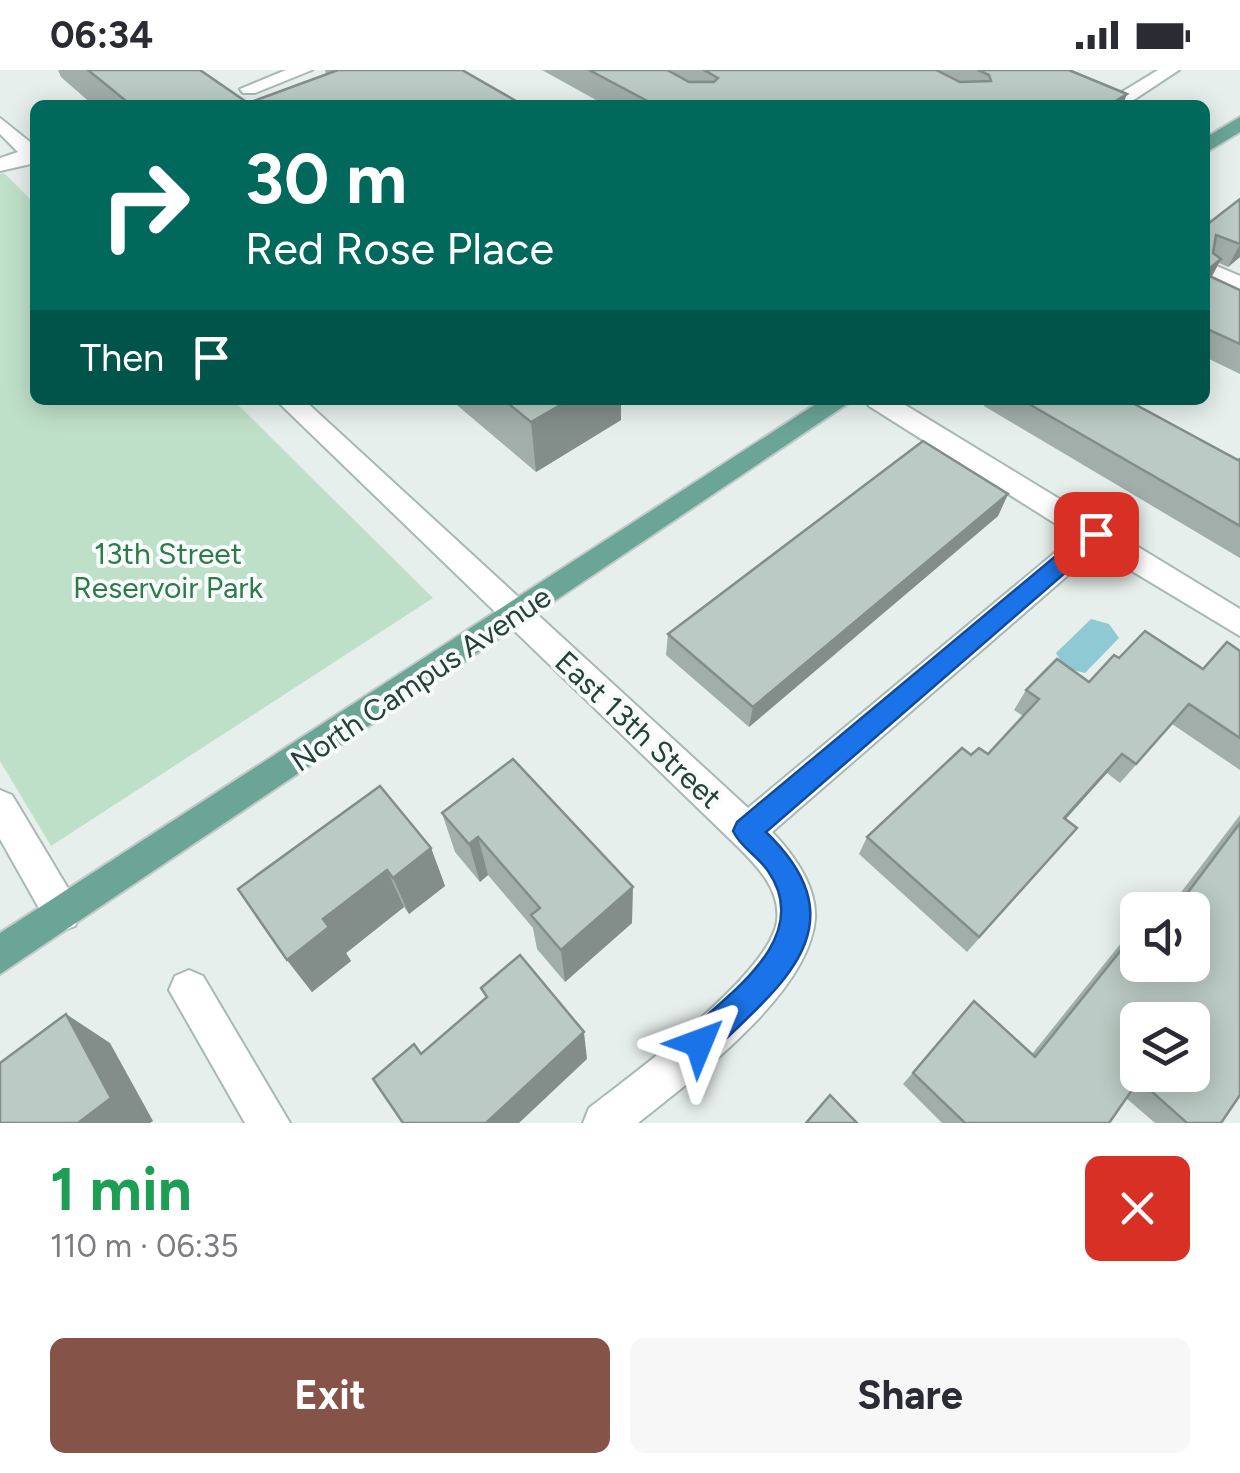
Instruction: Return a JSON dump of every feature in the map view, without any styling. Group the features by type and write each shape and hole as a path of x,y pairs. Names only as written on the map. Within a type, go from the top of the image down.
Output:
{"main road":[{"path":"1210,144 1240,123"},
{"name":"North Campus Avenue","path":"0,954 832,405"}],"street":[{"path":"249,89 303,70"},
{"path":"1038,70 1113,100"},
{"path":"1121,100 1170,70"},
{"path":"0,124 30,151"},
{"path":"0,165 30,156"},
{"path":"1210,270 1240,284"},
{"name":"East 13th Street","path":"294,405 778,862 792,891 796,918 791,948 755,990 671,1070 604,1123"},
{"path":"886,405 1240,624"},
{"path":"746,831 1096,534"},
{"path":"0,806 62,913"},
{"path":"188,990 269,1123"}],"green space":[{"name":"13th Street Reservoir Park","path":"4,173 30,199 30,405 238,405 433,598 51,846 0,761 0,174"}],"water":[{"path":"1091,619 1109,624 1119,638 1085,673 1065,668 1056,653"}],"building":[{"path":"88,70 200,70 244,100 125,100"},
{"path":"338,70 462,70 514,100 256,100"},
{"path":"589,70 667,70 689,82 714,82 718,78 704,70 936,70 960,82 991,81 989,75 978,70 1069,70 1127,94 1117,100 646,100"},
{"path":"1240,199 1240,244 1216,235 1213,253 1221,259 1210,268 1210,222"},
{"path":"1210,276 1240,290 1240,344 1210,330"},
{"path":"510,405 560,405 531,422"},
{"path":"1031,405 1136,405 1240,459 1240,526"},
{"path":"923,441 1008,494 753,707 668,634"},
{"path":"1145,631 1203,669 1227,642 1240,651 1240,738 1189,704 1136,764 1122,754 1064,818 1077,828 979,937 867,837 962,748 971,755 979,748 988,754 1039,699 1026,690 1057,659 1089,682 1114,655 1119,658"},
{"path":"513,759 633,887 561,950 531,915 540,908 478,837 469,844 442,813"},
{"path":"380,786 431,848 393,878 387,870 323,919 329,927 287,960 238,889"},
{"path":"1240,823 1240,1095 1221,1123 1187,1123 1152,1092 1210,1092 1210,1002 1120,1002 1120,1092 1131,1092 1109,1123 965,1123 913,1073 974,1001 1035,1057 1120,951 1120,982 1210,982 1210,892 1188,892"},
{"path":"520,955 584,1032 486,1123 403,1123 373,1079 414,1044 421,1054 487,997 481,988"},
{"path":"66,1014 111,1098 78,1123 0,1123 0,1063"},
{"path":"830,1095 857,1123 806,1123"}],"route":[{"path":"699,1043 755,990 791,948 796,918 792,891 778,862 746,831 1096,534"}]}
